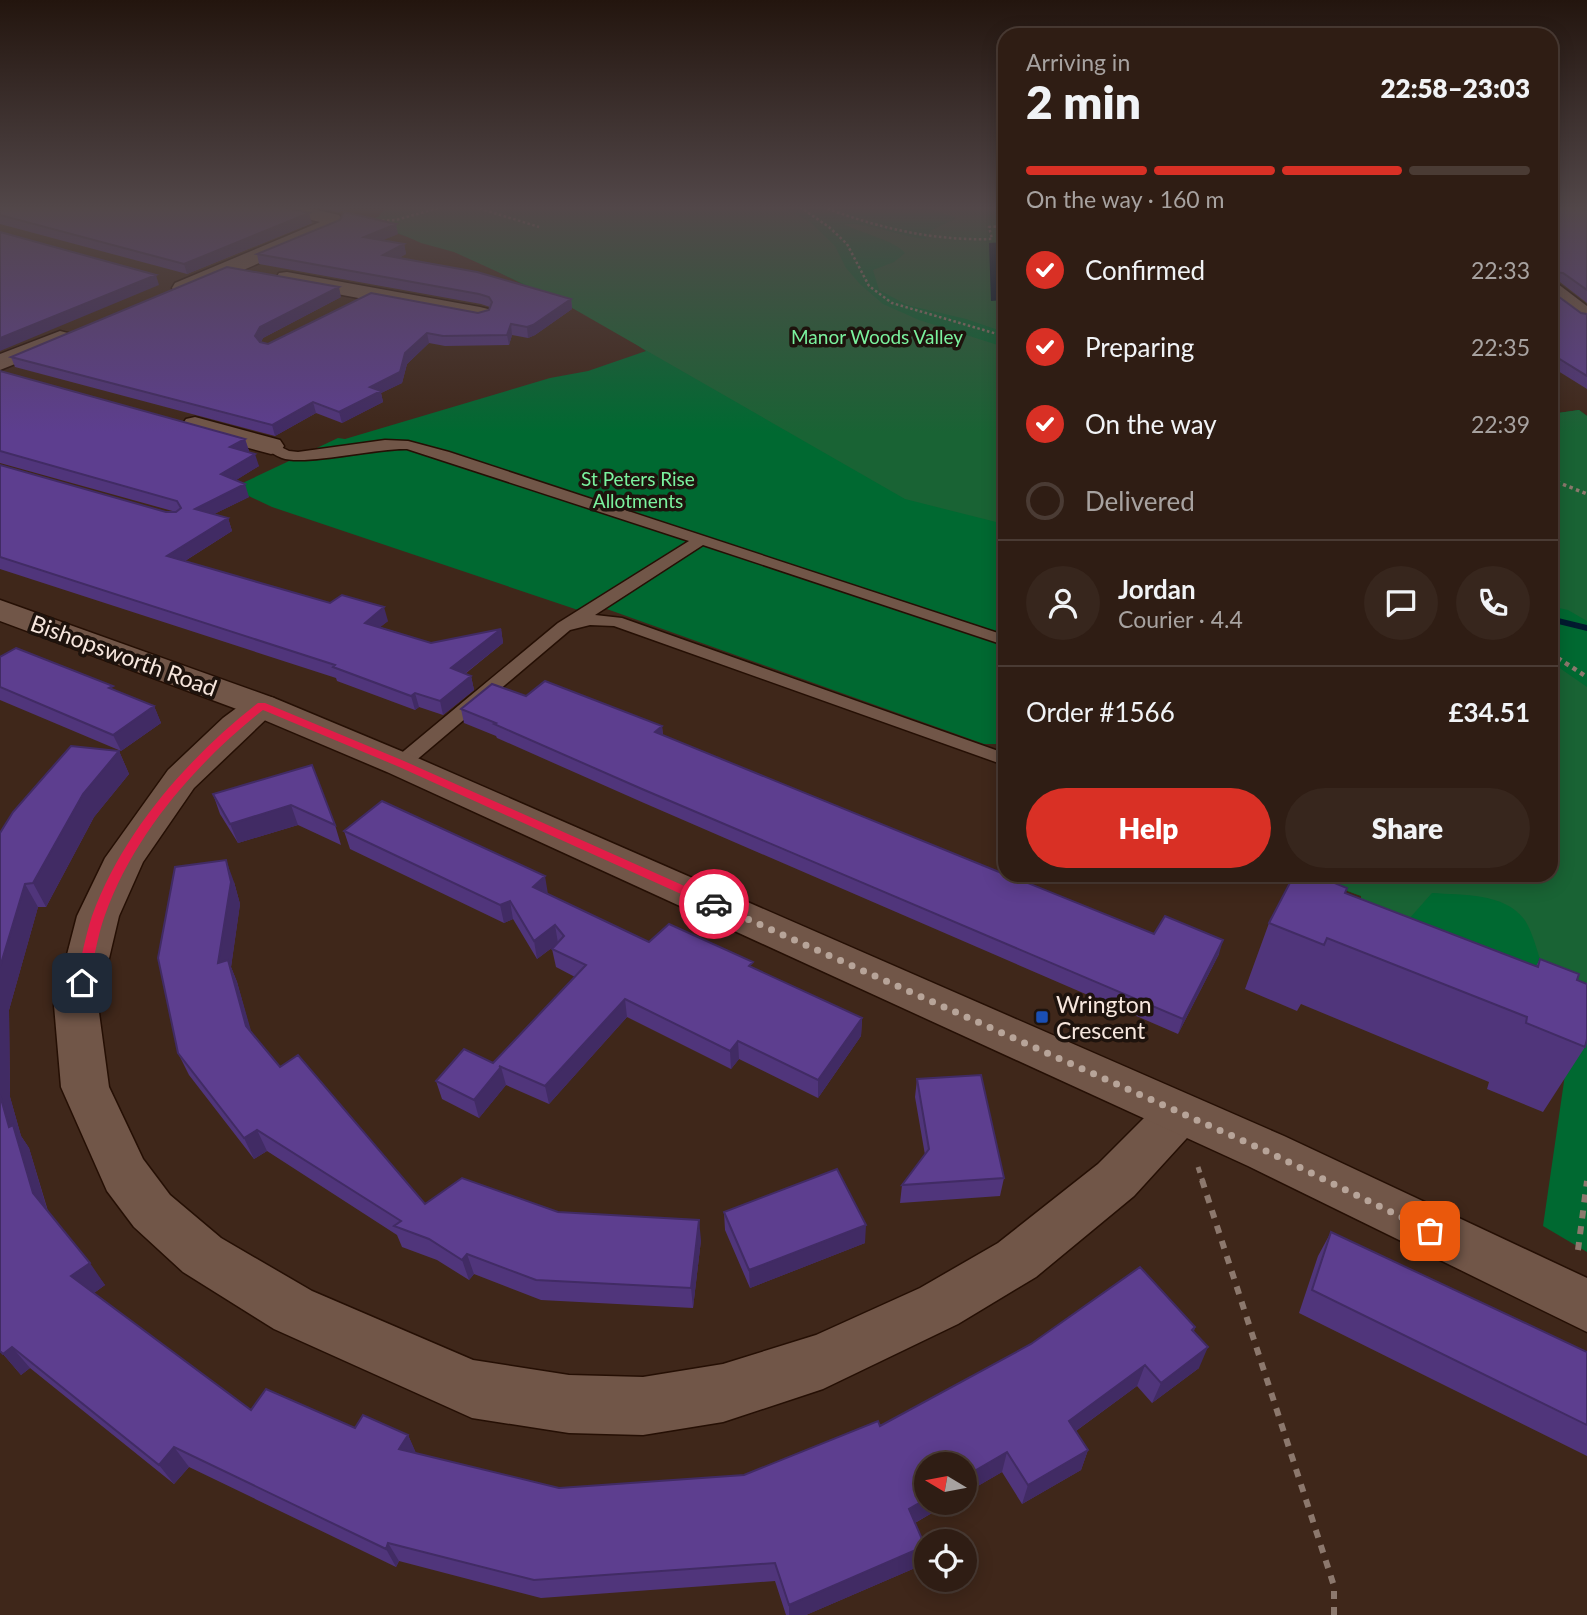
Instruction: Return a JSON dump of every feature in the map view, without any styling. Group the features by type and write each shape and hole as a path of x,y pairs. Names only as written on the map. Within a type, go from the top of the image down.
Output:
{"street":[{"path":"165,286 197,282"},
{"path":"312,282 480,314"},
{"path":"339,310 372,293"},
{"path":"1558,295 1587,316"},
{"path":"0,363 76,331"},
{"path":"0,374 26,381"},
{"path":"169,418 271,446"},
{"name":"Bishopsworth Road","path":"0,610 262,706 400,764 1266,1151 1579,1303"},
{"path":"262,706 236,726 181,779 125,858 98,916 76,1006 85,1087 125,1175 152,1211 202,1255 293,1310 472,1389 569,1404 643,1406 723,1393 823,1360 939,1306 1017,1260 1116,1180 1180,1113"}],"lane":[{"path":"271,446 286,455 309,457 362,447 408,446 444,455 998,638"},
{"path":"400,764 564,626 701,540"},
{"path":"564,626 590,620 616,621 998,757"}],"path":[{"path":"867,282 892,303 998,334"},
{"path":"1558,482 1587,494"},
{"path":"1558,658 1587,677"},
{"path":"1180,1113 1335,1586 1334,1615"},
{"path":"1579,1303 1587,1181"}],"green space":[{"name":"St Peters Rise Allotments","path":"520,282 998,282 998,744 984,744 590,603 578,610 272,507 232,488 338,438 345,439 550,378 588,371 646,351 588,316"},
{"name":"Manor Woods Valley","path":"521,282 859,282 883,304 919,320 998,345 998,522 905,499 553,297"},
{"path":"877,282 998,282 998,330 907,305 879,290"},
{"path":"1579,410 1587,416 1587,997 1361,904 1361,896 1324,882 1558,882 1558,413"},
{"path":"1579,410 1587,416 1587,621 1568,610 1558,608 1558,413"},
{"path":"1558,667 1587,687 1587,997 1547,982 1528,925 1506,904 1469,895 1432,893 1408,920 1361,904 1361,896 1324,882 1558,882"},
{"path":"1587,1007 1587,1252 1543,1226 1569,1047"}],"water":[{"path":"990,282 998,282 998,300 991,301"}],"building":[{"path":"0,282 138,282 0,338"},
{"path":"190,282 313,282 339,287 260,327 255,336 260,342 268,344 371,293 478,313 489,310 492,302 489,297 414,282 513,282 571,299 533,325 527,327 511,324 507,335 443,336 427,333 405,353 400,372 370,387 381,391 339,412 313,402 272,425 11,357"},
{"path":"1576,282 1587,282 1587,290"},
{"path":"1558,296 1581,313 1587,314 1587,376 1558,358"},
{"path":"0,371 245,439 230,447 255,454 221,474 245,484 195,509 228,518 167,556 330,603 342,595 384,607 365,623 431,643 501,629 451,668 471,676 440,701 415,693 411,696 333,667 335,665 0,557 0,465 166,512 176,512 181,508 177,501 0,451"},
{"path":"16,648 113,686 109,688 154,706 113,735 0,687 0,657"},
{"path":"545,681 662,726 655,732 998,872 998,882 1025,882 1154,934 1165,916 1223,940 1183,1019 461,709 492,684 526,696"},
{"path":"71,746 119,751 83,794 33,883 25,884 0,967 0,833 13,812"},
{"path":"312,765 335,825 291,805 230,824 213,794"},
{"path":"382,801 545,876 533,887 649,942 669,924 753,962 749,966 862,1018 818,1080 738,1041 730,1051 625,999 545,1086 499,1066 501,1067 474,1100 436,1081 464,1049 493,1063 586,965 552,949 564,936 555,925 534,941 510,901 500,905 344,831"},
{"path":"226,860 231,882 218,963 228,960 246,1026 280,1067 298,1055 425,1204 462,1178 558,1212 699,1220 691,1288 536,1280 467,1254 462,1260 429,1239 394,1226 401,1221 257,1130 244,1138 178,1053 158,958 175,867"},
{"path":"1290,882 1332,882 1347,888 1345,893 1538,967 1540,959 1579,974 1577,980 1587,984 1585,1047 1526,1023 1527,1017 1327,938 1324,945 1269,923"},
{"path":"981,1075 1004,1178 902,1185 929,1149 917,1079"},
{"path":"0,1095 9,1127 13,1125 33,1193 90,1263 71,1276 251,1410 266,1389 355,1428 363,1415 408,1435 399,1449 559,1488 744,1475 878,1421 880,1426 1031,1344 1140,1267 1195,1327 1192,1330 1208,1347 1161,1383 1145,1365 1069,1421 1088,1450 1028,1485 1007,1452 977,1469 977,1452 914,1452 914,1506 909,1509 918,1529 914,1529 914,1551 789,1605 775,1563 534,1580 388,1543 386,1549 174,1447 159,1465 12,1347 3,1354 0,1351"},
{"path":"837,1169 866,1225 749,1270 724,1212"},
{"path":"1331,1232 1587,1352 1587,1425 1312,1290"}],"waterway":[{"path":"1558,621 1587,628"}],"way so far":[{"path":"714,904 1266,1151 1430,1231"}],"place":[{"name":"Wrington Crescent","path":"1042,1017"}],"route":[{"path":"82,983 98,916 125,858 181,779 236,726 262,706 400,764 714,904"}]}
